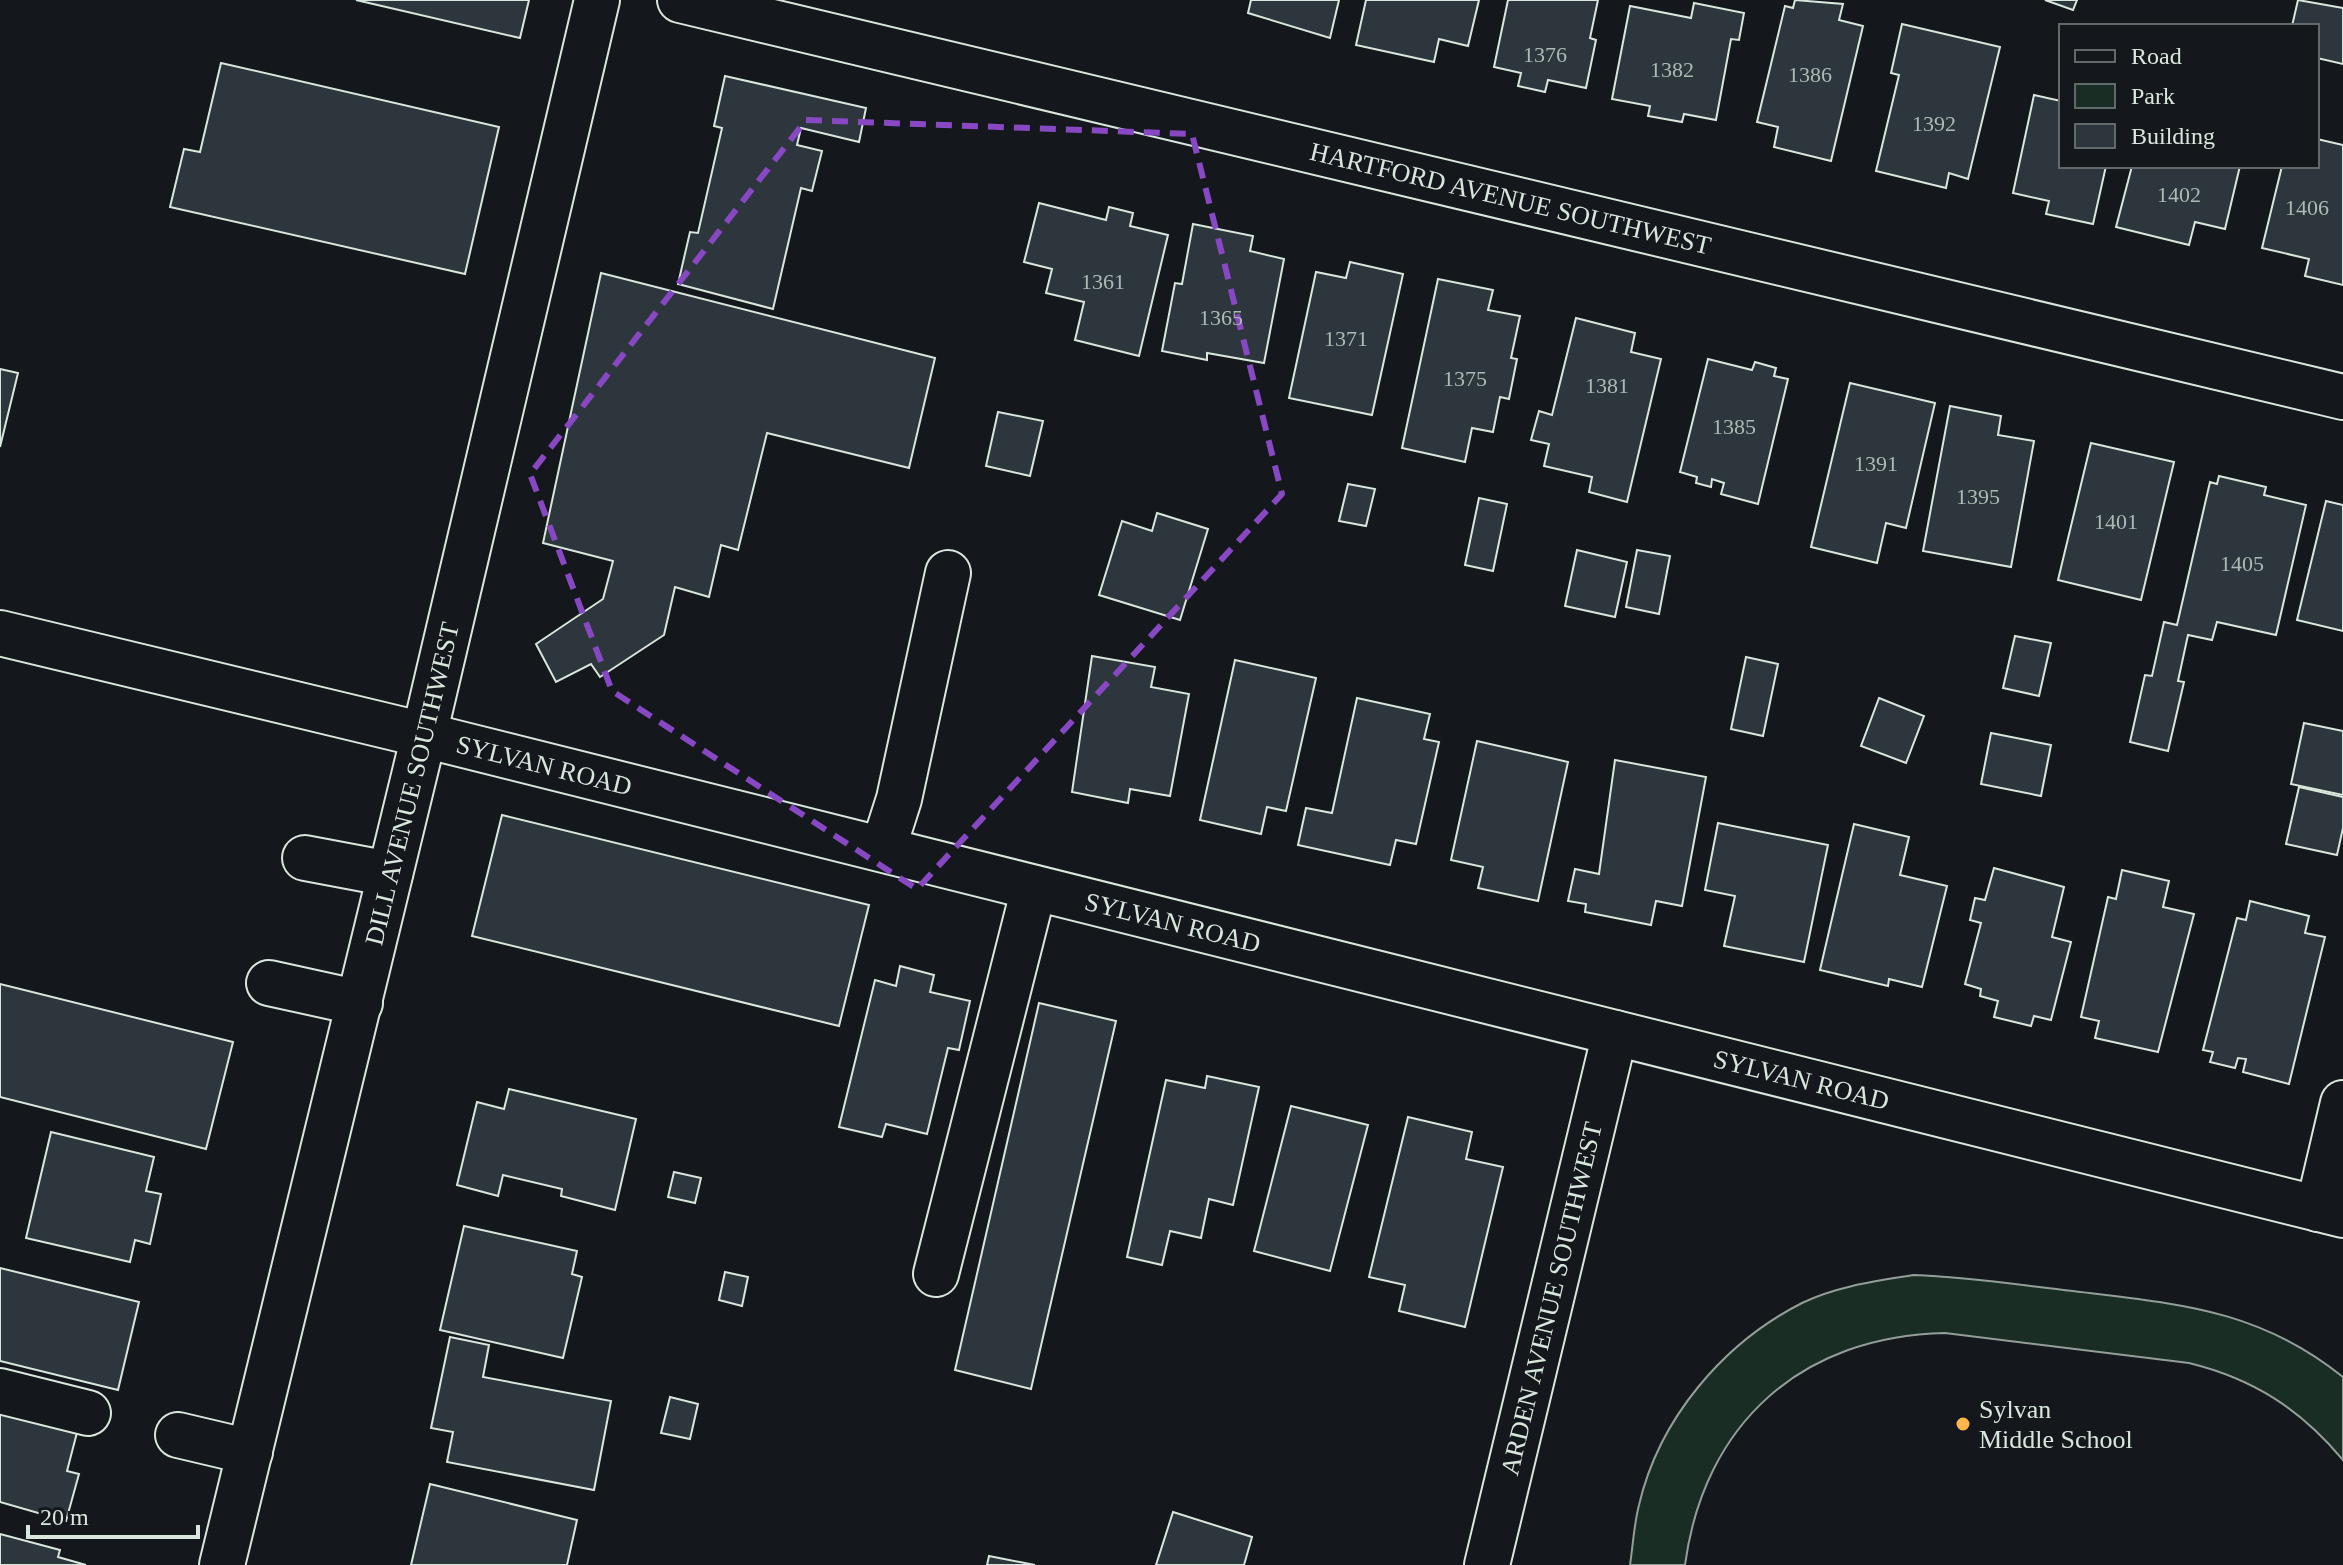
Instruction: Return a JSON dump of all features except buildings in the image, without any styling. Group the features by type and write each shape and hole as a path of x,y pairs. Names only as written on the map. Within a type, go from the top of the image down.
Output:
{"main road":[{"name":"DILL AVENUE SOUTHWEST","path":"222,1565 360,1003 597,0"},
{"name":"HARTFORD AVENUE SOUTHWEST","path":"680,0 2343,397"},
{"path":"883,849 899,799 948,573"},
{"name":"SYLVAN ROAD","path":"0,633 883,849 2330,1212"},
{"path":"305,858 390,874"},
{"path":"936,1274 1034,888"},
{"path":"269,983 360,1003"},
{"name":"ARDEN AVENUE SOUTHWEST","path":"1487,1565 1615,1033"},
{"path":"2330,1212 2343,1103"},
{"path":"0,1391 88,1413"},
{"path":"178,1435 250,1452"}],"highlighted area":[{"path":"806,120 1192,134 1282,494 917,889 612,691 530,474"}],"green space":[{"path":"1914,1275 2147,1300 2215,1313 2279,1336 2343,1377 2343,1460 2310,1426 2274,1398 2234,1378 2189,1363 1945,1333 1894,1338 1847,1351 1805,1370 1768,1397 1738,1430 1714,1469 1696,1514 1685,1565 1630,1565 1639,1505 1662,1443 1698,1387 1721,1362 1773,1320 1815,1297 1843,1288"}],"place":[{"name":"Sylvan Middle School","path":"1963,1424"}]}
